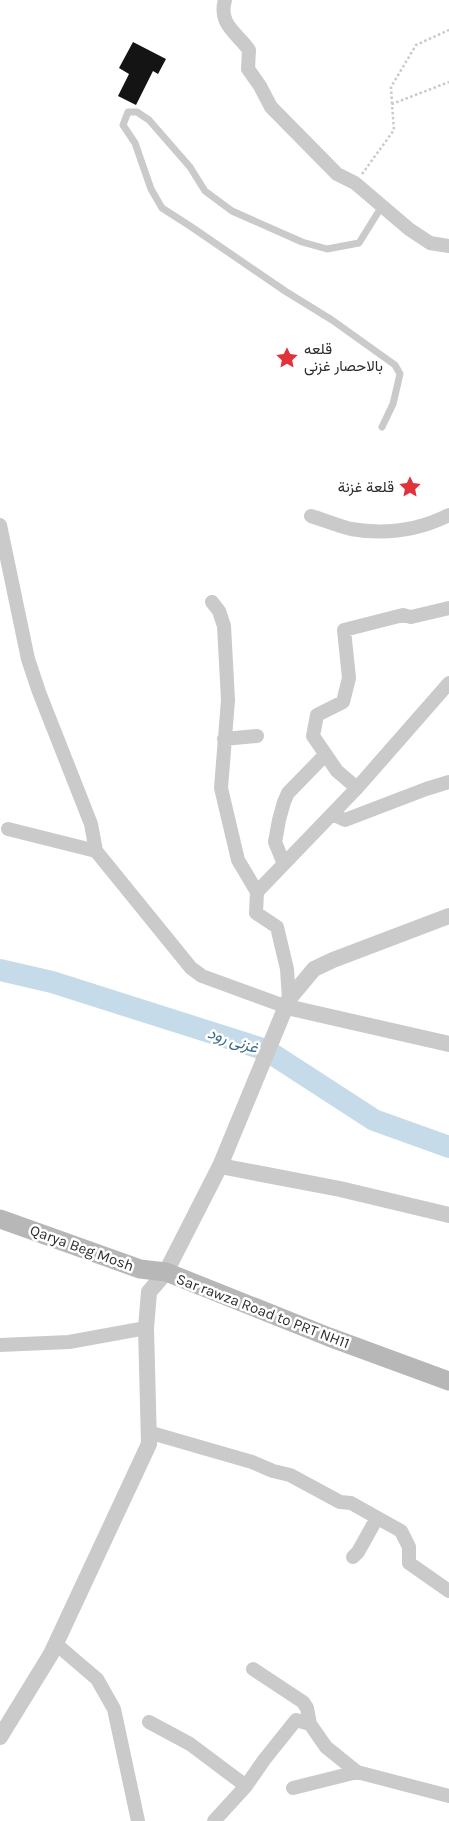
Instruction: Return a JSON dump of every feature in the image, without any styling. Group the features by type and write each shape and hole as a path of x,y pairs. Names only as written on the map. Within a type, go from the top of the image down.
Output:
{"main road":[{"name":"Qarya Beg Mosh","path":"0,1219 140,1270 166,1272"},
{"name":"Sar rawza Road to PRT NH11","path":"166,1272 329,1337 449,1381"}],"street":[{"path":"225,0 222,10 226,24 250,50 248,69 271,107 337,174 355,183 409,229 430,243 449,246"},
{"path":"310,516 351,529 388,532 431,524 449,515"},
{"path":"0,525 28,658 39,692 91,824 96,851 191,968 202,976 286,1008 449,1044"},
{"path":"212,602 219,610 224,626 228,700 220,788 238,860 257,892 256,913 277,927 286,969 286,1008"},
{"path":"357,788 337,771 313,736 317,715 343,702 349,678 344,630 403,615 411,617 449,608"},
{"path":"257,892 357,788 449,683"},
{"path":"224,739 257,736"},
{"path":"284,864 275,842 284,802 288,793 325,755"},
{"path":"332,814 345,820 449,782"},
{"path":"8,829 96,851"},
{"name":"Sar rawza Road to PRT NH11","path":"166,1272 220,1166 286,1008 314,969 449,916"},
{"path":"220,1166 340,1189 449,1215"},
{"path":"0,1737 56,1644 149,1444 146,1328 149,1292 166,1272"},
{"path":"0,1345 69,1342 146,1328"},
{"path":"148,1432 290,1475 340,1502 351,1503 401,1531 409,1547 409,1563 449,1591"},
{"path":"353,1558 377,1518"},
{"path":"56,1644 97,1679 114,1709 138,1821"},
{"path":"253,1669 303,1702 308,1708 310,1724 326,1747 357,1772 449,1796"},
{"path":"214,1821 246,1786 296,1720 310,1724"},
{"path":"149,1722 190,1744 246,1786"},
{"path":"293,1788 357,1772"}],"lane":[{"path":"382,206 359,242 327,250 302,242 232,211 204,191 190,167 149,120 137,112 128,112 123,125 135,142 151,189 162,208 285,291 332,320 395,365 400,374 393,404 382,427"}],"path":[{"path":"355,183 394,130 391,87 416,45 449,30"},
{"path":"392,104 449,82"}],"building":[{"path":"133,42 166,59 158,74 153,71 136,105 118,96 129,74 119,68"}],"waterway":[{"name":"غزنی رود","path":"0,970 52,982 266,1050 374,1120 449,1147"}],"place":[{"name":"قلعه بالاحصار غزنی","path":"287,358"},
{"name":"قلعة غزنة","path":"410,487"}]}
